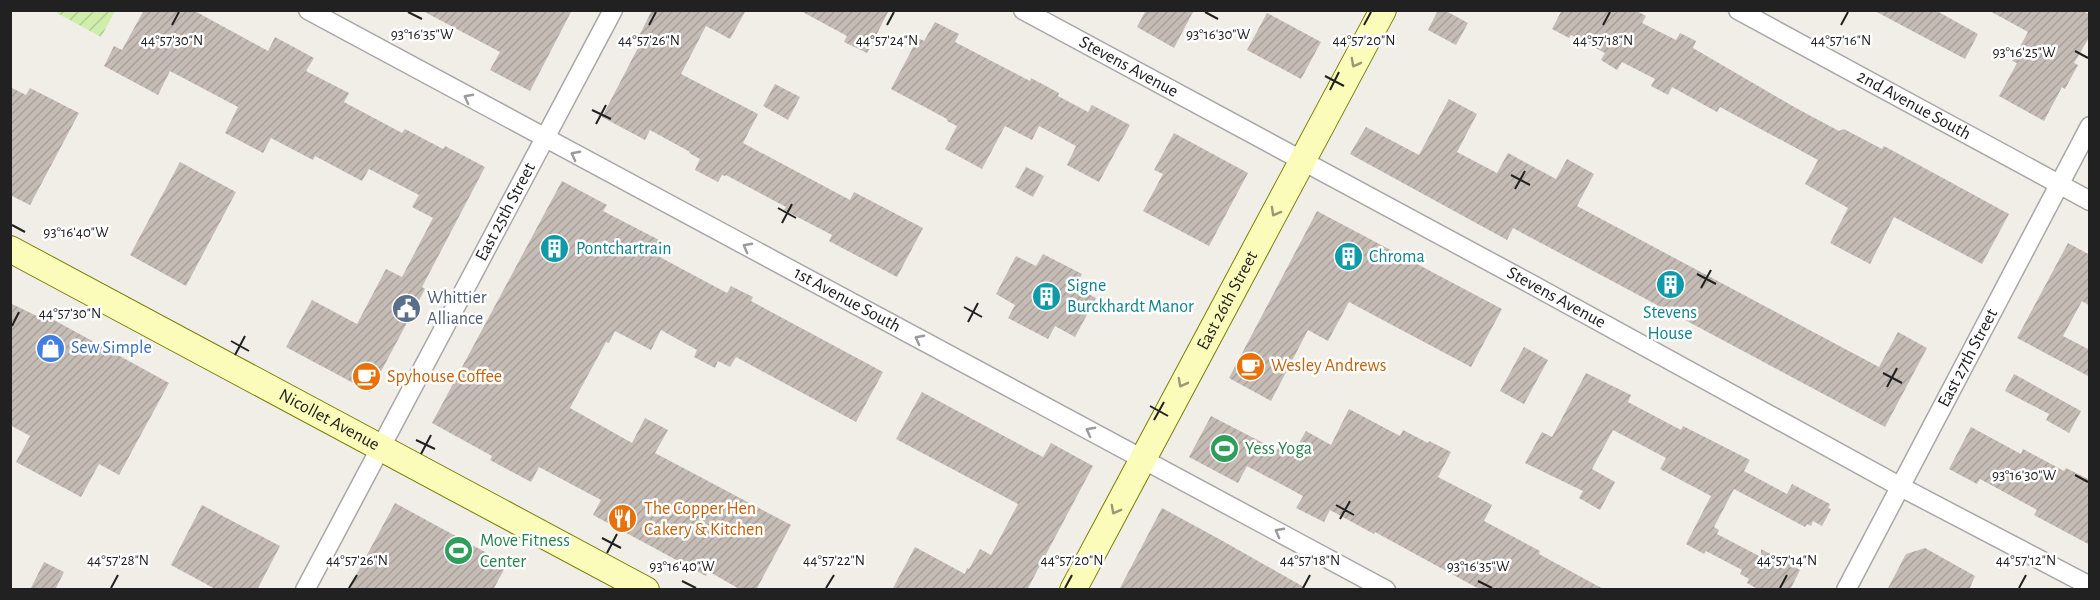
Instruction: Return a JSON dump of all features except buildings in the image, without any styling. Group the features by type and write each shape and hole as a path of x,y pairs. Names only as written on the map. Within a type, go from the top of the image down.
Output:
{"street":[{"name":"1st Avenue South","path":"308,10 1386,590"},
{"name":"East 25th Street","path":"305,590 613,10"},
{"name":"Stevens Avenue","path":"1023,10 1303,160 1899,486 2090,586"},
{"name":"East 26th Street","path":"1072,590 1383,10"},
{"name":"2nd Avenue South","path":"1738,10 2090,201"},
{"name":"East 27th Street","path":"1846,590 2090,126"},
{"name":"Nicollet Avenue","path":"10,249 646,590"}],"green space":[{"path":"58,10 115,11 101,37 57,13"}],"place":[{"name":"Pontchartrain","path":"555,249"},
{"name":"Chroma","path":"1348,257"},
{"name":"Stevens House","path":"1670,284"},
{"name":"Signe Burckhardt Manor","path":"1046,296"},
{"name":"Whittier Alliance","path":"406,308"},
{"name":"Sew Simple","path":"50,348"},
{"name":"Wesley Andrews","path":"1250,366"},
{"name":"Spyhouse Coffee","path":"366,377"},
{"name":"Yess Yoga","path":"1224,449"},
{"name":"The Copper Hen Cakery & Kitchen","path":"623,519"},
{"name":"Move Fitness Center","path":"459,551"}]}
